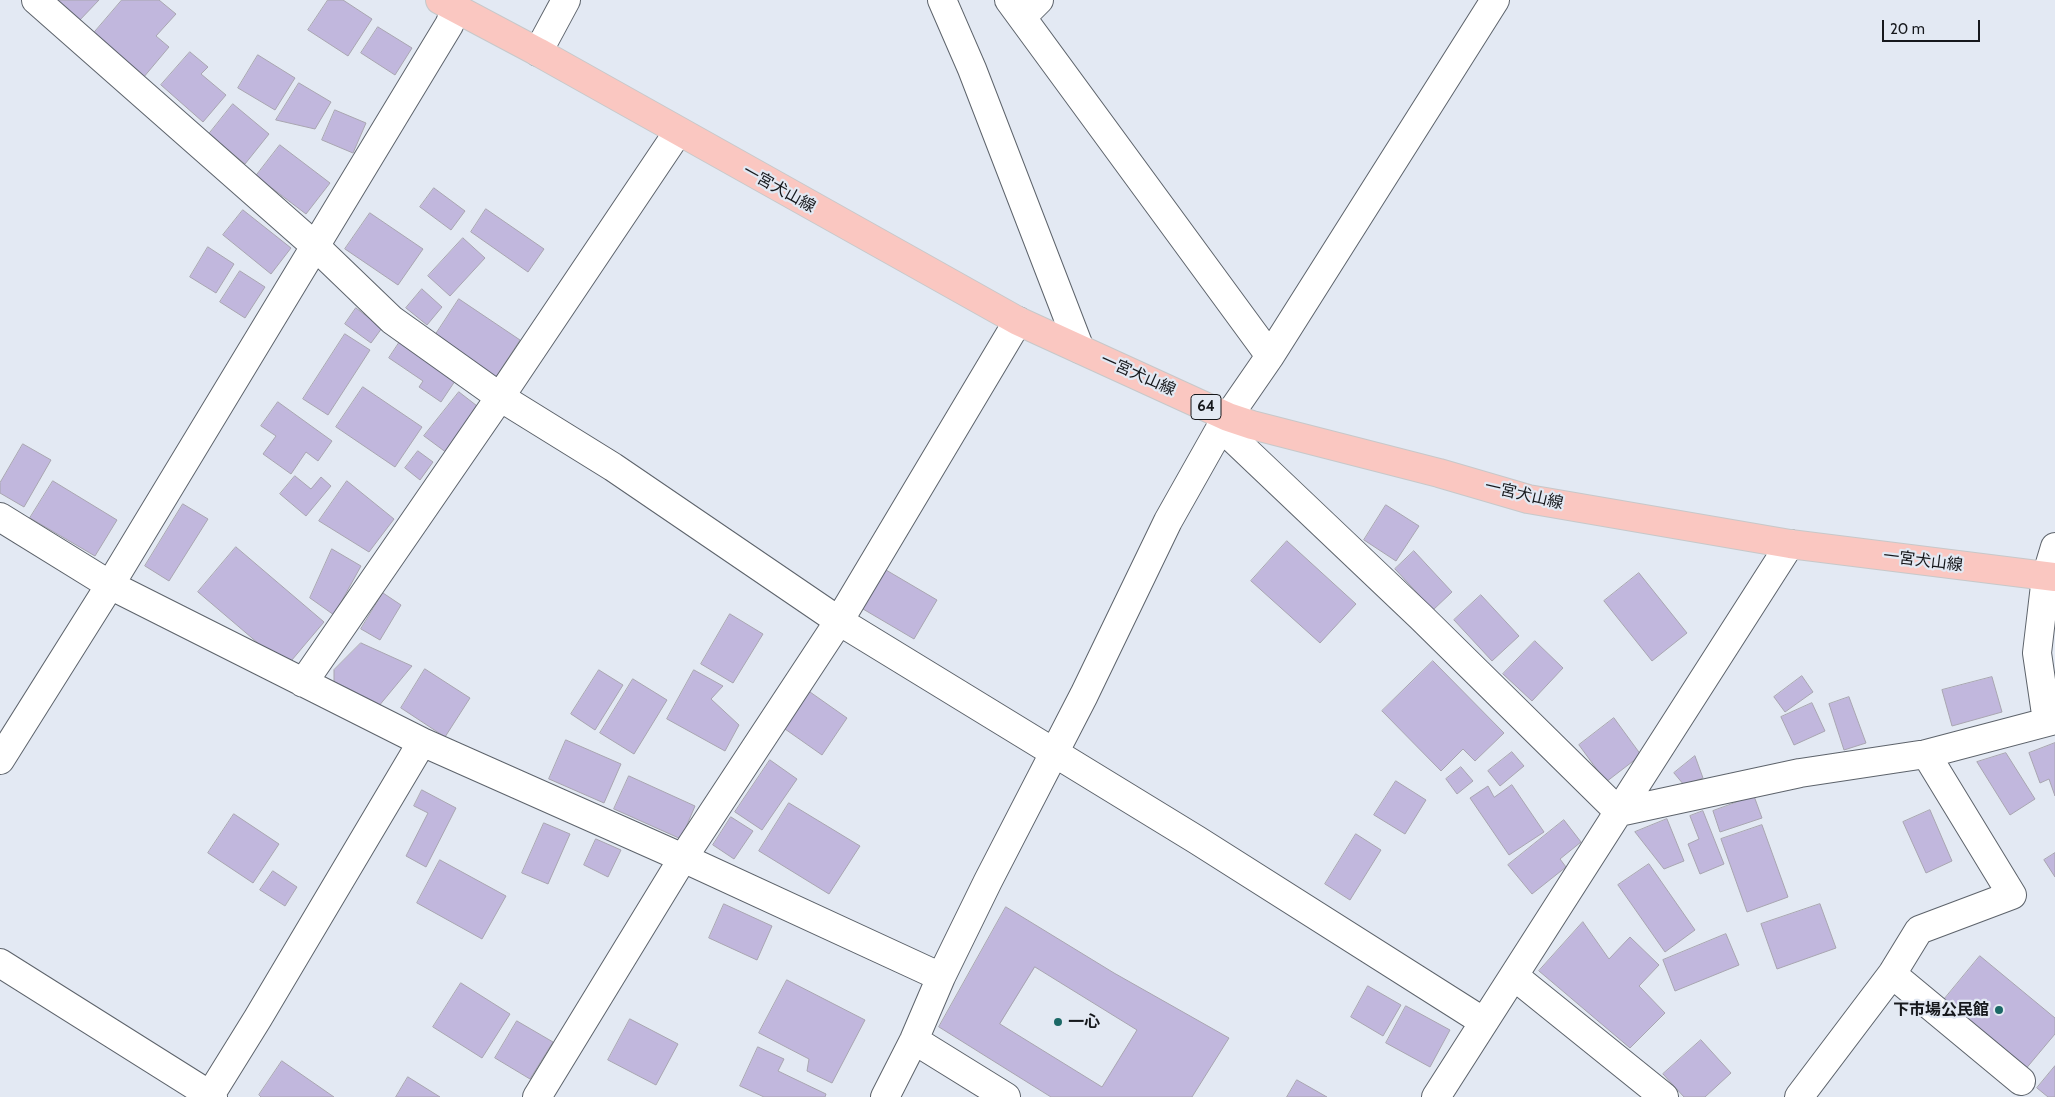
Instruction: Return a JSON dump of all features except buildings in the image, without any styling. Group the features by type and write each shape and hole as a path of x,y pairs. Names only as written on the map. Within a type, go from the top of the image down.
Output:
{"main road":[{"name":"一宮犬山線","path":"448,5 538,52 1018,322 1080,349 1225,422 1252,425 1528,499 1790,544 2050,577"}],"street":[{"path":"36,0 314,245 392,320 500,397 613,467 839,621 1054,751 1484,1022"},
{"path":"538,52 566,0"},
{"path":"942,0 972,69 1080,349"},
{"path":"885,1097 914,1040 941,977 999,858 1084,695 1168,521 1225,422 1270,356 1496,0"},
{"path":"0,760 110,586 448,24 448,5"},
{"path":"1023,6 1270,356"},
{"path":"303,683 500,397 678,132"},
{"path":"537,1097 683,858 839,621 1018,322"},
{"path":"1225,422 1414,611 1620,812"},
{"path":"0,517 110,586 422,742 683,858 941,977"},
{"path":"1436,1097 1790,544"},
{"path":"1620,812 1800,773 1926,754 2051,720 2037,653 2055,547"},
{"path":"0,963 211,1096 422,742"},
{"path":"1799,1097 1892,974 1919,930 2012,895 1926,754"},
{"path":"1892,974 2021,1081"},
{"path":"1514,976 1664,1097"},
{"path":"914,1040 1006,1097"}],"place":[{"name":"下市場公民館","path":"1999,1010"},
{"name":"一心","path":"1058,1022"}]}
